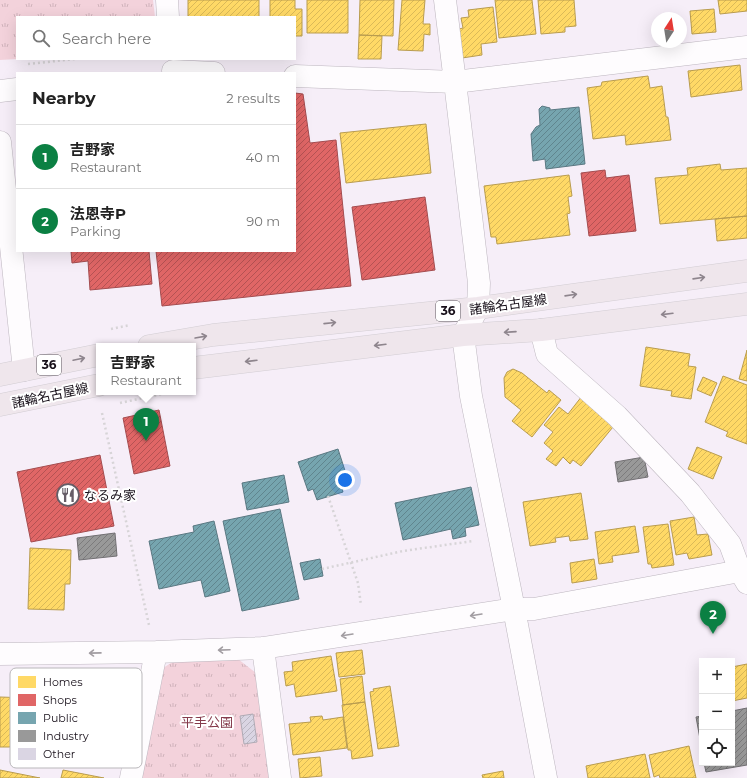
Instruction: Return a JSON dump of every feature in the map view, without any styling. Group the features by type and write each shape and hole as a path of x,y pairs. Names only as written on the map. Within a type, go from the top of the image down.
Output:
{"main road":[{"name":"諸輪名古屋線","path":"166,343 213,335 478,308 747,271"},
{"name":"諸輪名古屋線","path":"196,368 463,335 541,330 747,304"},
{"name":"36","path":"0,375 96,356"},
{"name":"諸輪名古屋線","path":"0,405 96,386"}],"street":[{"path":"167,0 168,16"},
{"path":"445,0 479,283 478,308 463,335 471,396 546,778"},
{"path":"296,76 455,82 747,48"},
{"path":"168,68 205,72"},
{"path":"0,91 16,89"},
{"path":"0,142 24,370"},
{"path":"0,654 156,652 264,648 514,609 534,609 744,577 730,544 690,493 617,416 546,354 541,330"},
{"path":"264,648 280,778"},
{"path":"142,723 156,652"},
{"path":"131,778 133,768"}],"path":[{"path":"23,64 65,60"},
{"path":"101,407 152,641 156,652"},
{"path":"328,496 358,583 362,609"},
{"path":"322,569 403,551 500,538"}],"green space":[{"path":"0,0 153,0 155,16 16,16 16,59 0,60"},
{"name":"平手公園","path":"238,659 256,673 270,778 138,778 140,768 142,768 142,758 160,670 174,661"}],"building: Homes":[{"path":"188,0 259,0 259,16 188,16"},
{"path":"270,0 295,0 295,9 302,9 302,36 296,36 296,16 270,16"},
{"path":"307,0 348,0 348,33 307,33"},
{"path":"360,0 394,0 393,36 359,35"},
{"path":"402,0 425,0 423,24 430,24 430,35 424,34 423,51 398,50"},
{"path":"495,0 532,0 536,34 499,38"},
{"path":"538,0 574,0 576,26 565,27 565,32 541,34"},
{"path":"718,0 747,0 747,11 720,14"},
{"path":"493,7 497,42 481,44 482,55 462,58 459,29 463,28 461,18 469,17 468,10"},
{"path":"714,9 716,32 692,34 690,11"},
{"path":"359,35 382,36 381,59 358,59"},
{"path":"740,65 742,90 691,97 688,71"},
{"path":"648,76 650,88 662,86 671,140 626,145 625,135 593,139 587,88 601,86 602,82"},
{"path":"426,124 431,173 346,183 340,133"},
{"path":"720,164 721,170 747,168 747,216 660,224 655,178 688,175 687,168"},
{"path":"569,175 572,196 568,197 570,213 567,214 570,235 497,244 496,237 491,237 484,186"},
{"path":"747,216 747,238 717,241 715,219"},
{"path":"646,347 690,354 688,366 696,367 691,399 671,396 672,391 640,386"},
{"path":"747,350 747,381 739,379"},
{"path":"513,369 522,373 547,393 549,390 561,400 532,437 512,421 521,410 505,397 504,378 507,372"},
{"path":"723,376 747,385 747,444 726,436 728,432 705,422"},
{"path":"703,377 717,383 711,396 697,390"},
{"path":"582,396 607,416 604,419 613,427 581,466 573,460 570,464 563,457 556,466 546,459 553,451 544,443 553,432 544,425 559,407 568,414"},
{"path":"697,447 722,457 713,479 688,469"},
{"path":"581,493 588,539 570,541 569,536 555,538 556,542 530,546 523,502"},
{"path":"694,517 697,535 708,534 712,555 689,559 687,553 676,555 670,521"},
{"path":"668,524 674,565 652,568 651,564 648,564 643,527"},
{"path":"635,526 639,552 612,556 613,562 599,564 595,532"},
{"path":"30,548 71,550 70,584 65,584 64,610 28,609"},
{"path":"594,559 597,579 572,583 570,563"},
{"path":"362,650 365,674 339,677 336,653"},
{"path":"331,656 337,691 296,697 294,684 286,686 284,672 293,671 292,662"},
{"path":"747,664 747,698 735,700 735,694 735,666"},
{"path":"362,676 365,702 343,705 340,679"},
{"path":"390,686 399,746 378,749 370,692 374,691 373,689"},
{"path":"0,697 10,697 10,747 0,747"},
{"path":"365,702 373,756 352,759 351,750 348,750 342,705"},
{"path":"322,716 323,720 343,717 347,748 293,755 289,724 311,722 310,717"},
{"path":"689,746 696,778 660,778 659,775 654,777 649,755"},
{"path":"645,754 650,778 588,778 586,766"},
{"path":"320,757 322,776 300,778 298,759"},
{"path":"0,770 40,778 0,778"},
{"path":"63,770 104,778 61,778"},
{"path":"503,771 504,778 483,778 482,775"}],"building: Shops":[{"path":"296,93 303,94 310,143 336,140 351,286 162,306 156,252 296,252"},
{"path":"605,170 606,178 629,175 636,231 589,236 581,173"},
{"path":"425,197 435,270 362,280 352,207"},
{"path":"71,252 149,252 152,284 90,290 88,261 72,263"},
{"path":"159,410 170,466 134,474 123,418"},
{"path":"100,455 114,526 31,542 17,472"}],"building: Public":[{"path":"542,106 550,108 550,110 579,107 585,164 546,169 545,159 533,161 531,134 536,127 540,125 539,109"},
{"path":"338,449 349,483 341,485 343,492 317,500 313,489 308,491 298,462"},
{"path":"284,475 289,502 247,510 242,483"},
{"path":"471,487 479,525 465,528 466,536 453,539 451,529 403,540 395,503"},
{"path":"280,509 299,599 242,611 223,521"},
{"path":"214,521 230,591 205,597 201,580 159,589 149,541 194,532 193,526"},
{"path":"320,559 323,576 304,580 300,563"}],"building: Industry":[{"path":"644,457 648,477 618,482 615,462"},
{"path":"115,533 117,556 79,560 77,538"},
{"path":"747,708 747,765 706,772 705,766 735,766 735,710"},
{"path":"699,716 699,734 696,717"}],"building: Other":[{"path":"253,714 257,742 244,744 240,716"}],"place":[{"name":"吉野家","path":"146,441"},
{"name":"なるみ家","path":"68,495"},
{"name":"法恩寺P","path":"713,634"}]}
